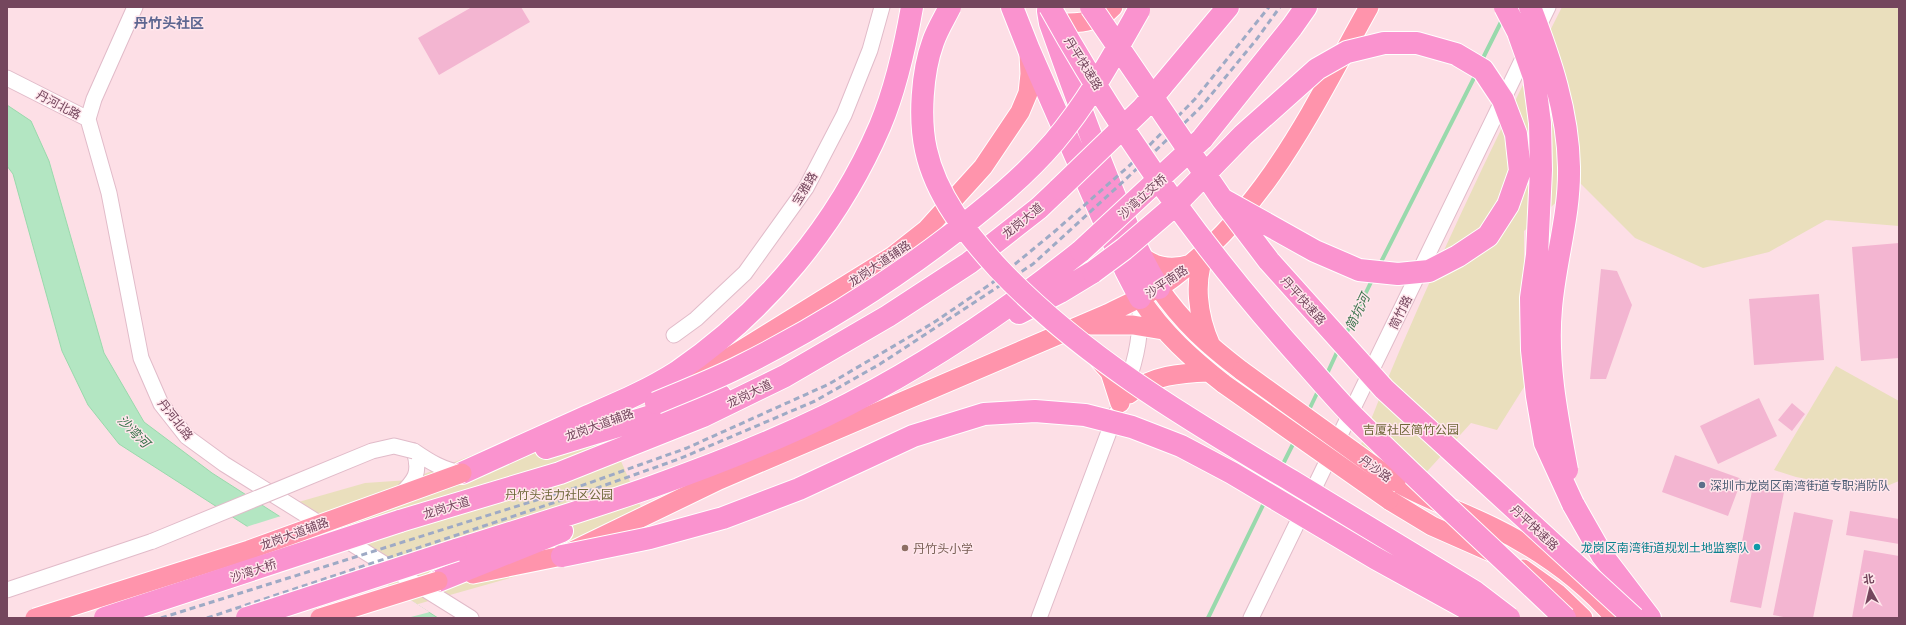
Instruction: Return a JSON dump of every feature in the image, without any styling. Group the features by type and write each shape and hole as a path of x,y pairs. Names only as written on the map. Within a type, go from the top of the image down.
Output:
{"highway":[{"path":"462,473 643,392 676,372 712,346 746,316 781,281 821,232 864,160 880,125 893,88 905,44 912,7"},
{"path":"950,7 933,43 925,81 922,109 926,150 936,182 956,216 976,244 1019,290 1074,338 1115,370 1195,423 1475,592 1509,618"},
{"path":"1012,7 1029,50 1126,271 1147,277"},
{"name":"丹平快速路","path":"1091,7 1222,199 1269,262 1384,388 1634,618"},
{"path":"656,403 740,367 791,340 877,287 933,248 1002,196 1038,161 1077,112 1107,68 1141,7"},
{"name":"龙岗大道","path":"400,521 560,473 703,416 785,376 888,316 969,263 1038,208 1059,189 1142,109 1228,7"},
{"name":"沙湾立交桥","path":"970,334 1008,308 1081,251 1175,166 1202,139 1292,27 1306,7"},
{"path":"1505,7 1518,32 1534,77 1540,123 1541,170 1537,248 1531,298 1532,350 1537,396 1545,443 1573,504 1602,555 1650,618"},
{"path":"1530,7 1548,54 1566,123 1569,168 1565,227 1555,268 1551,303 1551,355 1556,411 1573,504"},
{"path":"1049,12 1089,131 1147,277"},
{"name":"丹平快速路","path":"1049,12 1134,142 1204,242 1270,325 1354,417 1566,618"},
{"path":"247,618 648,489 716,464 825,416 925,362 970,334 1019,313 1093,272 1124,249 1173,207 1243,135 1317,69 1347,52 1384,43 1417,43 1456,54 1483,70 1503,100 1516,134 1520,170 1508,205 1488,236 1458,256 1429,271 1398,274 1359,270 1314,251 1222,199"},
{"path":"462,473 785,376"},
{"path":"562,556 650,538 723,518 799,489 913,436 984,414 1035,411 1085,415 1132,427 1181,446 1232,473 1375,558 1484,618"},
{"path":"438,581 603,513 648,489"},
{"name":"沙湾大桥","path":"105,618 400,521"},
{"path":"141,607 249,550"}],"main road":[{"path":"1049,12 1091,21 1109,12 1113,7"},
{"name":"沙平南路","path":"1147,277 1191,264 1243,214 1279,166 1369,7"},
{"path":"1358,26 1383,7"},
{"name":"龙岗大道辅路","path":"35,618 249,550 656,403 893,256 926,230 983,167 1020,112 1029,87 1029,50"},
{"path":"1208,248 1200,268 1199,293 1202,317 1211,348"},
{"path":"320,618 438,581 562,556 719,480 1076,327 1147,277 1146,261 1160,266 1176,267 1191,264"},
{"name":"丹沙路","path":"1147,277 1164,330 1173,341 1224,384 1389,500 1432,526 1481,547 1521,568 1558,594 1582,618"},
{"name":"丹沙路","path":"1147,277 1180,318 1211,348 1242,371 1396,482 1438,504 1493,527 1542,555 1575,580 1615,618"},
{"path":"1076,327 1113,324 1141,326 1164,330"},
{"path":"1018,352 1040,346 1060,345 1089,352 1104,364 1110,372 1120,403 1131,392 1148,382 1168,376 1209,372"}],"street":[{"path":"88,119 94,99 135,7"},
{"name":"宝雅路","path":"674,334 696,319 745,273 806,188 844,116 870,50 882,7"},
{"name":"简竹路","path":"1251,618 1548,7"},
{"name":"丹河北路","path":"7,78 88,119 109,193 141,358 161,404 187,436 224,464 471,618"},
{"name":"沙平南路","path":"1039,618 1135,361 1147,277"},
{"path":"7,590 153,541 372,451 394,446 414,451 430,462 447,470 462,473"},
{"path":"400,496 414,481 418,464 414,451"}],"green space":[{"name":"吉厦社区简竹公园","path":"1562,7 1899,7 1899,226 1826,220 1769,252 1703,268 1635,238 1579,182 1524,231 1524,387 1497,430 1471,423 1412,488 1360,447 1406,335 1456,225 1508,115"},
{"path":"1836,366 1899,401 1899,481 1872,492 1796,477 1774,470"},
{"name":"丹竹头活力社区公园","path":"597,406 654,537 404,608 365,556 288,505 365,483 409,480"}],"water":[{"name":"沙湾河","path":"7,105 31,121 49,161 104,353 144,422 212,473 438,618 390,618 119,444 88,405 62,351 13,174 7,166"}],"pier":[{"path":"281,516 430,612 407,618 387,618 246,527"}],"building":[{"path":"472,7 521,7 530,22 439,75 418,38"},
{"path":"1899,243 1899,358 1861,361 1852,247"},
{"path":"1601,269 1617,271 1632,305 1606,379 1590,379"},
{"path":"1819,294 1824,360 1754,365 1749,299"},
{"path":"1759,398 1777,436 1718,464 1700,426"},
{"path":"1792,403 1805,414 1792,431 1778,420"},
{"name":"深圳市龙岗区南湾街道专职消防队","path":"1675,455 1742,479 1728,516 1662,492"},
{"name":"龙岗区南湾街道规划土地监察队","path":"1753,486 1784,492 1761,608 1730,602"},
{"path":"1850,511 1899,519 1899,544 1846,535"},
{"path":"1794,512 1833,520 1813,618 1789,618 1773,615"},
{"path":"1864,550 1899,556 1899,618 1852,618"}],"waterway":[{"name":"简坑河","path":"1481,62 1503,18"},
{"name":"简坑河","path":"1379,266 1476,74"},
{"name":"简坑河","path":"1345,336 1373,278"},
{"name":"简坑河","path":"1326,376 1338,350"},
{"name":"简坑河","path":"1308,412 1319,389"},
{"name":"简坑河","path":"1281,468 1295,440"},
{"name":"简坑河","path":"1208,618 1265,501"}],"railway":[{"path":"161,618 575,488 687,448 829,384 933,323 992,283 1054,232 1130,165 1195,99 1269,7"},
{"path":"207,618 577,495 679,459 815,401 880,364 1033,264 1126,179 1201,107 1256,40 1280,7"}],"place":[{"name":"深圳市龙岗区南湾街道专职消防队","path":"1702,485"},
{"name":"龙岗区南湾街道规划土地监察队","path":"1757,547"},
{"name":"丹竹头小学","path":"905,548"}],"district":[{"name":"丹竹头社区","path":"169,22"}]}
